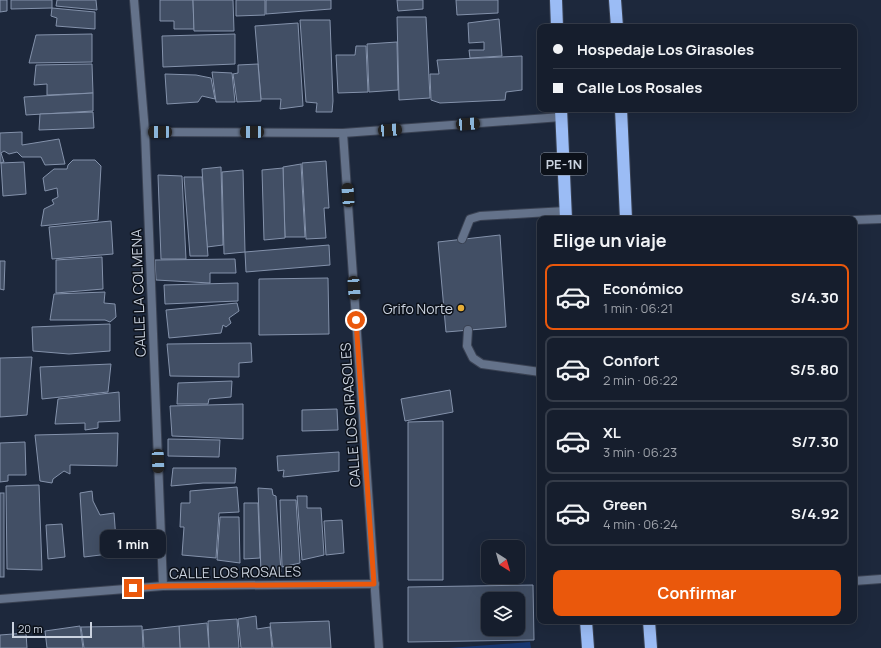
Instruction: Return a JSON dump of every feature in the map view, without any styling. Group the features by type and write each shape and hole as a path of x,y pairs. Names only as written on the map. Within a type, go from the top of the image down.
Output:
{"highway":[{"path":"556,0 557,24"},
{"path":"616,0 617,24"},
{"path":"621,112 626,216"},
{"name":"PE-1N","path":"561,113 566,215"},
{"path":"586,624 588,648"},
{"path":"649,624 651,648"}],"street":[{"name":"CALLE LA COLMENA","path":"134,0 145,132 162,586"},
{"path":"145,132 343,133 561,113"},
{"name":"CALLE LOS GIRASOLES","path":"343,133 379,648"},
{"path":"462,239 470,219 480,216 566,215"},
{"path":"857,220 881,219"},
{"path":"468,330 467,346 473,358 482,364 537,372"},
{"path":"857,581 881,580"},
{"name":"CALLE LOS ROSALES","path":"0,599 162,586 374,584"}],"shaded area":[{"path":"530,642 531,648 449,648"}],"building":[{"path":"0,0 7,0 7,11 0,12"},
{"path":"11,0 52,0 52,8 11,9"},
{"path":"57,0 96,0 97,10 56,6"},
{"path":"160,0 193,0 194,29 174,29 174,21 160,21"},
{"path":"193,0 233,0 234,31 194,31"},
{"path":"236,0 265,0 265,15 236,16"},
{"path":"266,0 331,0 331,9 266,14"},
{"path":"397,0 423,0 423,9 398,11"},
{"path":"456,0 498,0 498,13 457,15"},
{"path":"52,8 95,12 95,29 56,26 57,18 51,16"},
{"path":"397,17 426,17 430,98 399,100"},
{"path":"499,19 502,56 470,58 469,50 484,50 484,42 469,43 468,23"},
{"path":"300,20 330,20 333,101 332,112 316,112 317,103 306,102"},
{"path":"298,23 303,106 280,109 281,99 261,99 255,26"},
{"path":"92,34 92,62 29,63 36,35"},
{"path":"235,34 235,64 163,67 162,36"},
{"path":"397,42 398,90 369,92 367,44"},
{"path":"356,46 366,46 368,92 338,93 336,55 355,55"},
{"path":"522,56 522,90 506,92 505,100 440,103 431,100 430,74 439,74 437,60"},
{"path":"92,64 93,93 47,95 47,84 34,85 36,65"},
{"path":"258,64 261,101 237,102 233,74 238,73 238,65"},
{"path":"212,72 232,73 235,102 216,102"},
{"path":"165,74 196,75 211,78 215,99 202,96 198,102 167,104"},
{"path":"93,93 93,111 26,115 24,97"},
{"path":"93,112 94,128 39,130 40,114"},
{"path":"22,132 22,145 59,139 65,164 45,165 41,157 22,157 17,152 9,154 4,151 1,153 4,162 0,163 0,133"},
{"path":"73,160 95,160 101,166 98,220 41,226 44,209 54,204 52,200 58,197 57,188 45,191 43,178 54,169 67,169 68,165"},
{"path":"326,161 329,208 324,208 326,238 306,239 302,163"},
{"path":"24,162 26,194 3,196 1,163"},
{"path":"301,164 305,237 285,237 283,167"},
{"path":"221,167 223,245 207,247 202,169"},
{"path":"283,168 285,238 264,240 262,170"},
{"path":"243,170 245,252 224,254 222,172"},
{"path":"158,175 182,176 186,259 161,259"},
{"path":"184,177 202,177 208,256 190,256"},
{"path":"111,221 113,254 52,259 49,227"},
{"path":"500,235 506,327 446,332 438,242"},
{"path":"329,245 330,265 246,272 245,252"},
{"path":"102,257 103,289 56,293 56,260"},
{"path":"235,259 236,273 210,273 210,283 156,280 155,260"},
{"path":"0,261 5,261 4,290 0,289"},
{"path":"328,278 329,334 259,335 259,279"},
{"path":"238,283 238,301 165,304 164,285"},
{"path":"105,292 104,303 115,304 116,317 110,322 105,320 50,320 54,294"},
{"path":"237,303 239,311 229,318 231,323 226,327 223,325 221,333 169,338 166,310"},
{"path":"110,324 110,351 69,354 33,351 32,327"},
{"path":"251,343 252,362 239,363 239,377 170,376 167,344"},
{"path":"32,357 27,415 0,417 0,358"},
{"path":"111,364 108,392 42,399 40,367"},
{"path":"232,381 231,397 209,399 208,404 177,404 178,383"},
{"path":"450,390 453,412 405,421 401,399"},
{"path":"119,392 120,421 98,422 98,428 85,430 85,423 55,424 58,399"},
{"path":"243,404 243,439 172,436 170,406"},
{"path":"337,409 338,430 302,431 302,410"},
{"path":"443,421 443,580 408,580 408,422"},
{"path":"118,433 117,466 70,465 70,474 64,471 53,479 52,483 40,481 35,435"},
{"path":"168,439 220,440 219,457 168,456"},
{"path":"25,442 26,475 8,475 8,481 0,482 0,443"},
{"path":"339,452 339,471 283,477 284,470 278,471 277,456"},
{"path":"173,468 236,468 235,483 203,483 171,486"},
{"path":"39,485 42,570 7,569 6,486"},
{"path":"237,487 239,512 219,513 216,558 182,555 184,527 180,527 181,503 190,503 190,491"},
{"path":"258,488 272,489 273,495 276,496 281,572 261,573"},
{"path":"92,491 93,501 100,515 114,513 117,553 84,557 80,493"},
{"path":"0,493 4,493 4,577 0,577"},
{"path":"297,496 307,496 307,508 321,508 324,555 302,560"},
{"path":"280,500 296,500 300,563 282,567"},
{"path":"244,503 258,503 260,558 244,559"},
{"path":"220,517 239,517 240,563 217,560"},
{"path":"342,520 344,553 326,555 324,521"},
{"path":"62,524 65,557 48,559 46,525"},
{"path":"533,585 534,640 408,642 408,587"},
{"path":"256,616 257,629 270,627 272,648 241,648 238,619"},
{"path":"237,619 239,648 209,648 208,621"},
{"path":"329,621 331,648 273,648 270,623"},
{"path":"207,623 209,648 180,648 179,626"},
{"path":"80,626 83,648 47,648 45,631"},
{"path":"142,626 143,648 84,648 81,627"},
{"path":"179,626 180,648 144,648 143,630"},
{"path":"26,633 27,648 0,648 0,635"}],"place":[{"name":"Grifo Norte","path":"461,308"}],"route":[{"path":"133,588 162,586 374,584 356,320"}]}
